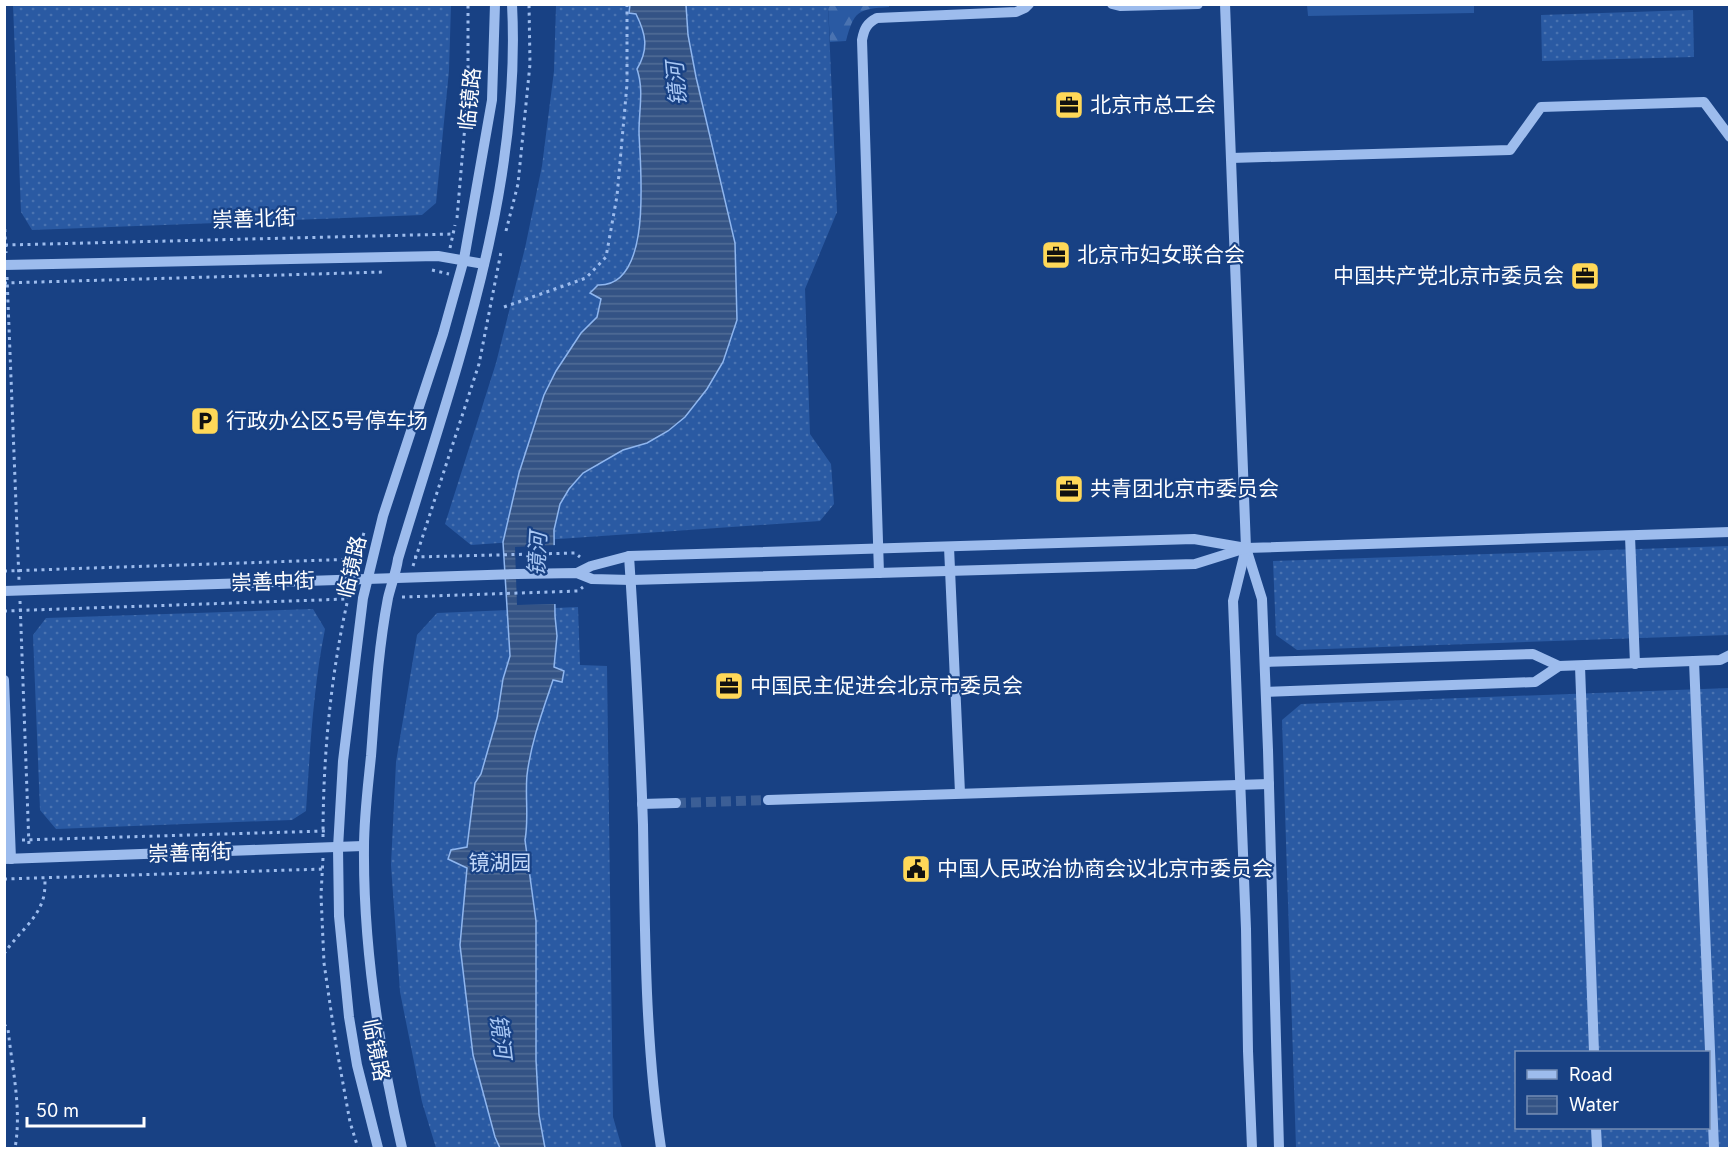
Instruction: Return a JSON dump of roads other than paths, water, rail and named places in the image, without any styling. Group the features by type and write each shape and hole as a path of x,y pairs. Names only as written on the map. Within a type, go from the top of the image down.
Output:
{"street":[{"name":"临镜路","path":"378,1149 357,1065 349,1017 339,916 338,848 343,761 363,598 383,516 464,260 492,100 495,4"},
{"name":"临镜路","path":"402,1149 386,1080 371,989 363,846 376,685 389,597 398,559 457,365 484,264 498,196 509,119 512,4"},
{"path":"879,573 862,52 864,30 869,22 877,18 1016,12 1029,4"},
{"path":"1112,4 1120,6 1198,4"},
{"path":"1225,4 1246,548 1262,599 1265,662 1279,1149"},
{"path":"1231,158 1510,150 1541,107 1704,102 1730,137"},
{"name":"崇善北街","path":"5,265 438,256 484,264"},
{"path":"577,573 591,566 629,556 1194,539 1246,548 1730,532"},
{"path":"1630,536 1635,664"},
{"path":"949,546 960,793"},
{"path":"577,573 592,579 631,580 1195,564 1246,548"},
{"path":"1246,548 1233,601 1252,1149"},
{"path":"629,556 640,711 648,1005 653,1094 661,1149"},
{"name":"崇善中街","path":"4,591 577,573"},
{"path":"1265,662 1533,654 1559,666 1726,660"},
{"path":"1694,661 1710,1051"},
{"path":"1266,692 1535,682 1559,666"},
{"path":"1580,666 1594,1051"},
{"path":"4,680 10,840 8,859"},
{"path":"768,800 1269,784"},
{"path":"642,804 676,803"},
{"name":"崇善南街","path":"8,859 363,846"},
{"path":"1710,1051 1714,1149"},
{"path":"1596,1129 1597,1149"}],"water":[{"name":"镜河","path":"630,5 686,5 688,35 696,77 735,243 737,320 723,362 707,389 685,417 668,431 647,443 623,450 583,473 560,504 554,530 557,636 554,667 564,671 562,682 553,680 538,726 531,750 526,791 525,840 536,921 536,1060 539,1115 545,1148 500,1148 473,1055 460,945 467,868 448,859 451,850 467,847 475,783 481,774 497,718 503,679 510,656 503,542 519,473 544,395 556,371 581,333 597,317 601,299 590,293 598,285 616,280 628,267 636,247 641,196 639,132 641,92 637,69 641,62 645,42 636,14 629,13"}],"tunnel":[{"path":"676,803 768,800"}],"place":[{"name":"北京市总工会","path":"1069,105"},
{"name":"北京市妇女联合会","path":"1056,255"},
{"name":"中国共产党北京市委员会","path":"1585,276"},
{"name":"行政办公区5号停车场","path":"205,421"},
{"name":"共青团北京市委员会","path":"1069,489"},
{"name":"中国民主促进会北京市委员会","path":"729,686"},
{"name":"中国人民政治协商会议北京市委员会","path":"916,869"}],"park label":[{"name":"镜湖园","path":"500,863"}]}
